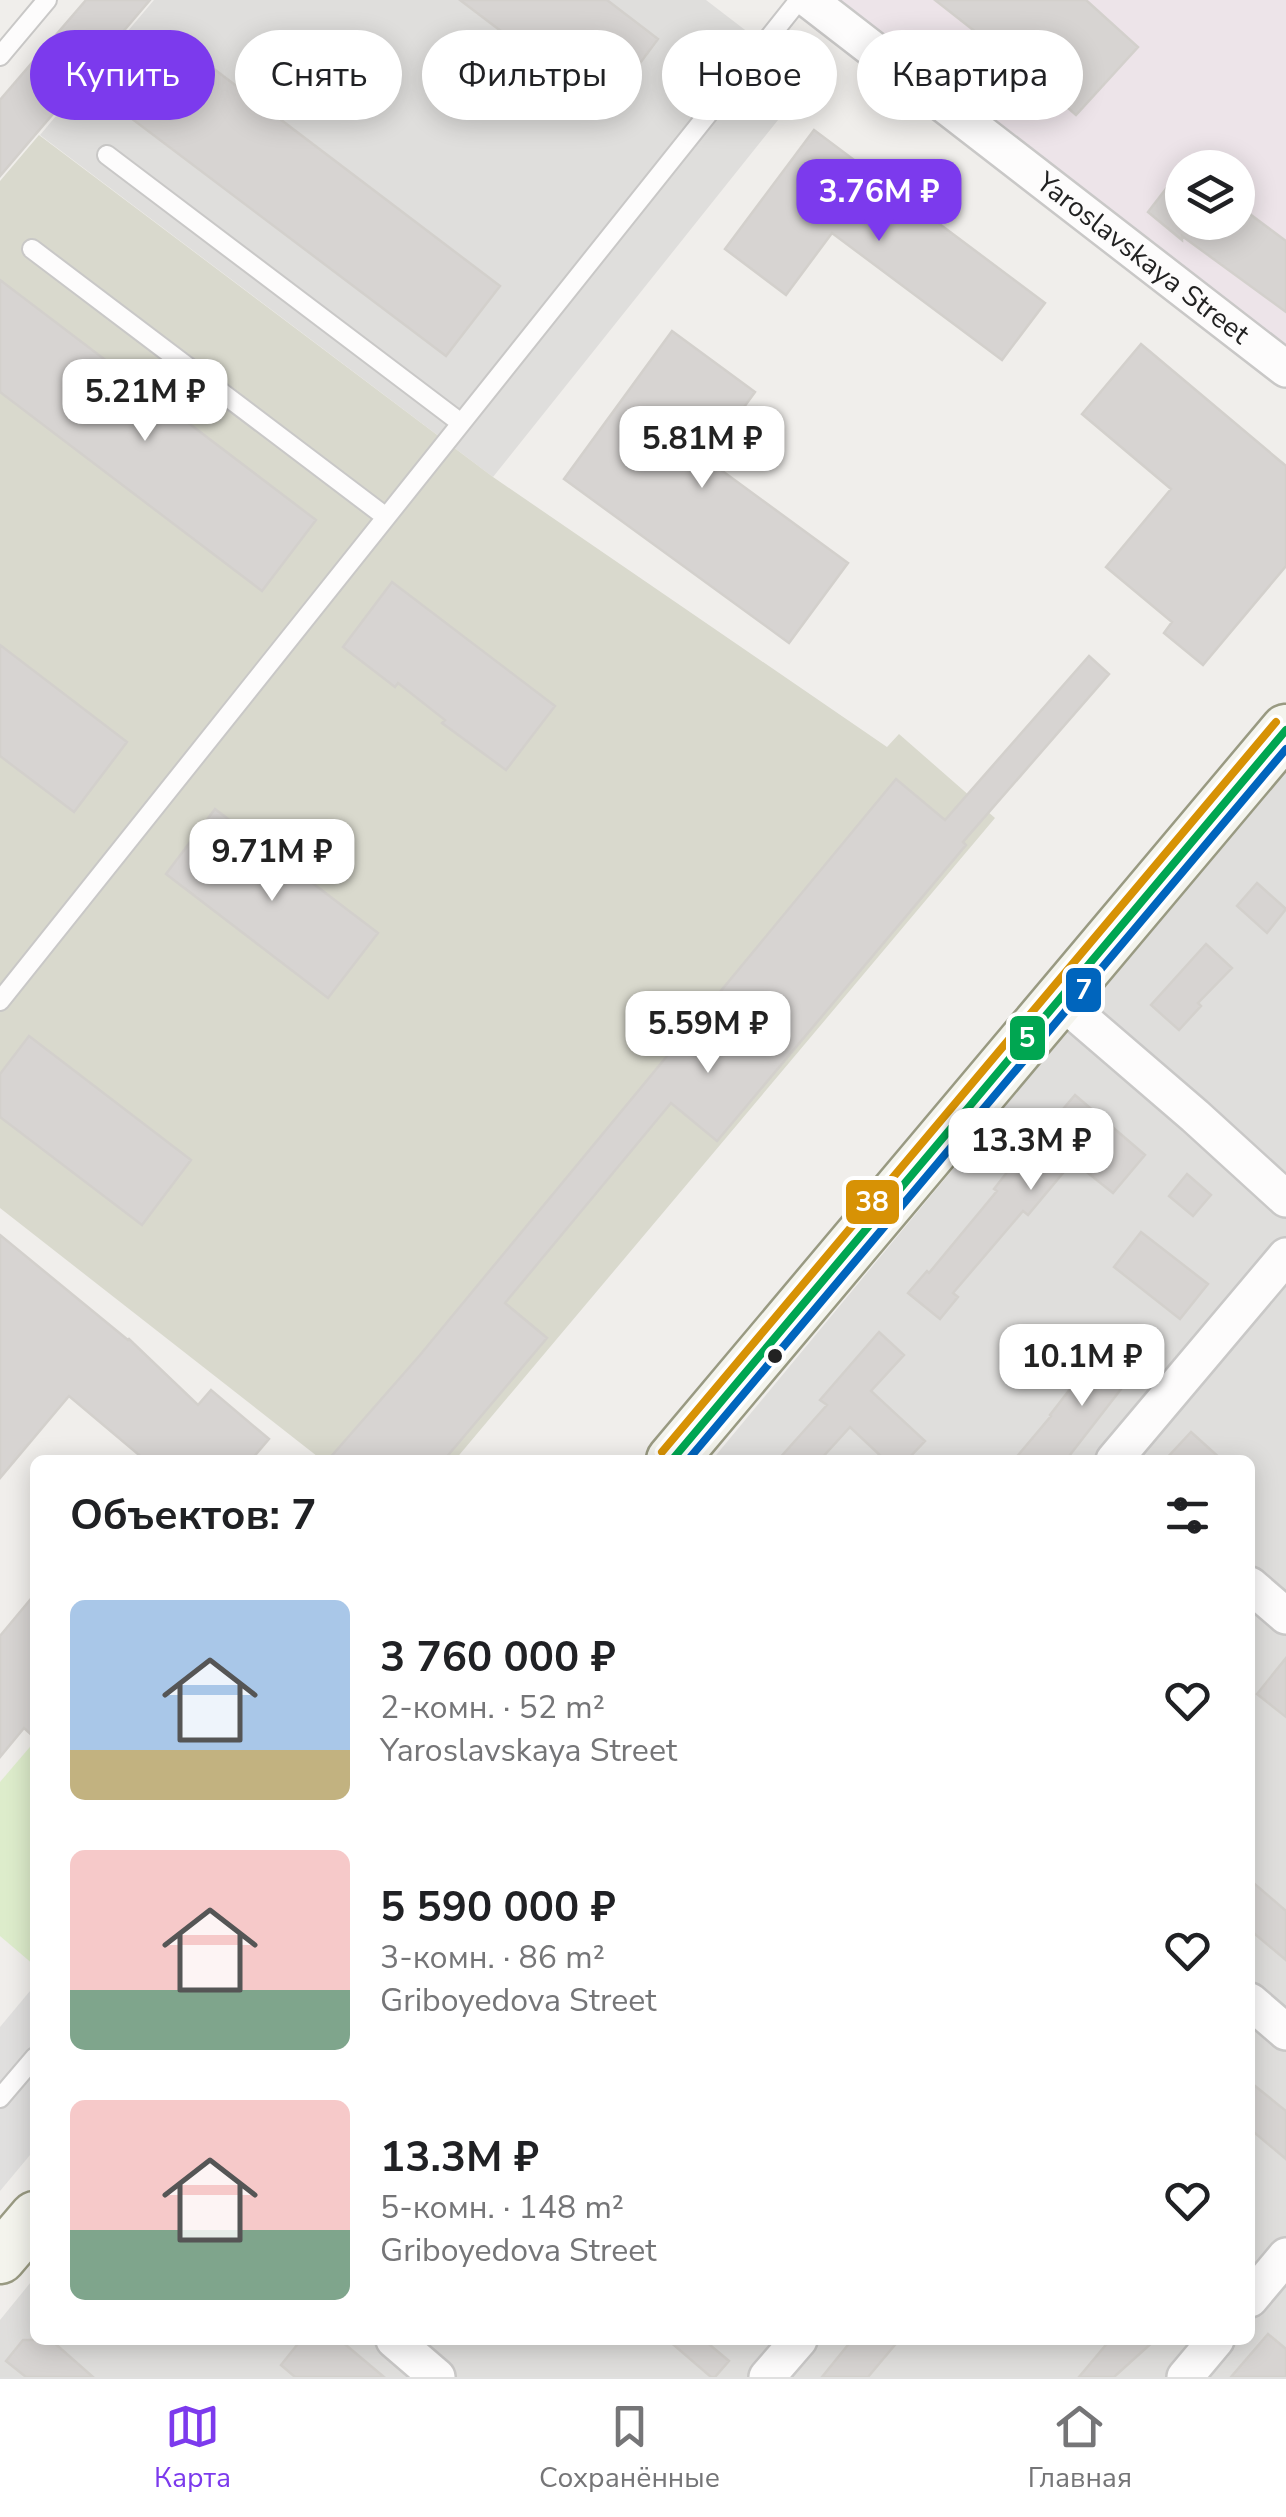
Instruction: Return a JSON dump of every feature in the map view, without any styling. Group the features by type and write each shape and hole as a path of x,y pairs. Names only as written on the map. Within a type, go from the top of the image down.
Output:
{"street":[{"name":"Yaroslavskaya Street","path":"809,0 1286,369"},
{"path":"676,1455 1286,730"},
{"path":"1059,999 1286,1200"},
{"path":"1118,1455 1286,1256"},
{"path":"1255,1589 1286,1616"},
{"path":"1255,2006 1286,2032"},
{"path":"0,2258 30,2223"},
{"path":"1255,2293 1286,2256"},
{"path":"401,2345 438,2377"},
{"path":"767,2377 794,2345"},
{"path":"1192,2374 1212,2345"}],"lane":[{"path":"0,56 47,0"},
{"path":"0,1001 799,0"},
{"path":"108,154 461,423"},
{"path":"32,249 386,517"},
{"path":"0,2098 30,2063"}],"shaded area":[{"path":"154,0 706,0 745,30 662,30 662,120 778,120 493,477 40,135 53,120 215,120 215,30 129,30"},
{"path":"830,0 1286,0 1286,362 981,120 1083,120 1083,30 868,30"},
{"path":"39,135 493,477 887,747 899,734 995,818 459,1455 316,1455 0,1208 0,181"},
{"path":"1286,767 1286,2377 0,2377 0,2320 30,2283 30,2345 1255,2345 1255,1455 716,1455"},
{"path":"30,1991 30,2155 0,2191 0,2027"}],"green space":[{"path":"30,1747 30,1962 0,1936 0,1782"}],"building":[{"path":"86,0 150,0 124,30 60,30"},
{"path":"460,0 607,0 658,39 642,60 642,30 500,30"},
{"path":"935,0 1086,0 1138,47 1083,107 1083,30 973,30"},
{"path":"30,65 30,120 48,120 0,176 0,100"},
{"path":"215,70 235,85 235,120 281,120 500,286 446,356 134,120 215,120"},
{"path":"814,130 1045,303 1002,360 832,233 786,295 725,249"},
{"path":"1165,190 1165,226 1148,212"},
{"path":"1255,218 1286,241 1286,312 1187,240 1255,240"},
{"path":"0,280 316,520 262,591 0,392"},
{"path":"672,331 755,392 706,459 848,563 789,643 564,479"},
{"path":"1141,344 1286,466 1286,566 1203,665 1164,633 1172,622 1106,567 1171,489 1082,414"},
{"path":"392,582 555,706 506,770 442,723 445,720 398,683 395,687 343,647"},
{"path":"0,645 127,742 74,812 0,756"},
{"path":"1089,656 1109,674 963,842 966,845 717,1141 671,1103 505,1303 547,1338 448,1455 332,1455 420,1355 896,779 945,820"},
{"path":"215,809 378,933 328,998 166,874"},
{"path":"1257,883 1286,909 1267,933 1237,906"},
{"path":"1206,944 1232,968 1198,1003 1201,1006 1179,1030 1151,1005"},
{"path":"29,1036 191,1160 142,1225 0,1117 0,1074"},
{"path":"1075,1095 1145,1155 1113,1193 1073,1161 1028,1215 1023,1211 953,1293 958,1297 940,1319 908,1293 929,1273 997,1191 994,1189 1015,1162"},
{"path":"1187,1174 1211,1195 1193,1216 1169,1196"},
{"path":"1141,1232 1208,1284 1180,1319 1114,1267"},
{"path":"0,1235 129,1339 198,1405 211,1390 269,1439 255,1455 139,1455 69,1396 0,1478"},
{"path":"879,1332 904,1355 871,1391 925,1441 912,1455 880,1455 850,1427 825,1455 782,1455 827,1405 820,1400"},
{"path":"1121,1343 1145,1364 1070,1455 1018,1455 1074,1384 1080,1389"},
{"path":"1191,1432 1216,1455 1170,1455"},
{"path":"30,1600 30,1733 24,1728 0,1757 0,1636"},
{"path":"1286,1658 1286,1717 1257,1694"},
{"path":"1255,1884 1286,1911 1286,1960 1255,1934"},
{"path":"1255,2086 1286,2111 1286,2159 1255,2133"},
{"path":"1268,2334 1286,2349 1286,2377 1231,2377"},
{"path":"23,2340 30,2340 30,2345 57,2345 93,2377 26,2377 6,2361"},
{"path":"297,2345 346,2345 384,2377 295,2377 281,2365"},
{"path":"674,2345 710,2345 729,2361 711,2377"},
{"path":"848,2345 895,2345 868,2377 822,2377"},
{"path":"1106,2345 1149,2345 1114,2377 1079,2377"}],"transit line":[{"name":"38","path":"662,1452 1276,722"},
{"name":"5","path":"676,1455 1286,730"},
{"name":"7","path":"692,1455 1286,749"}]}
